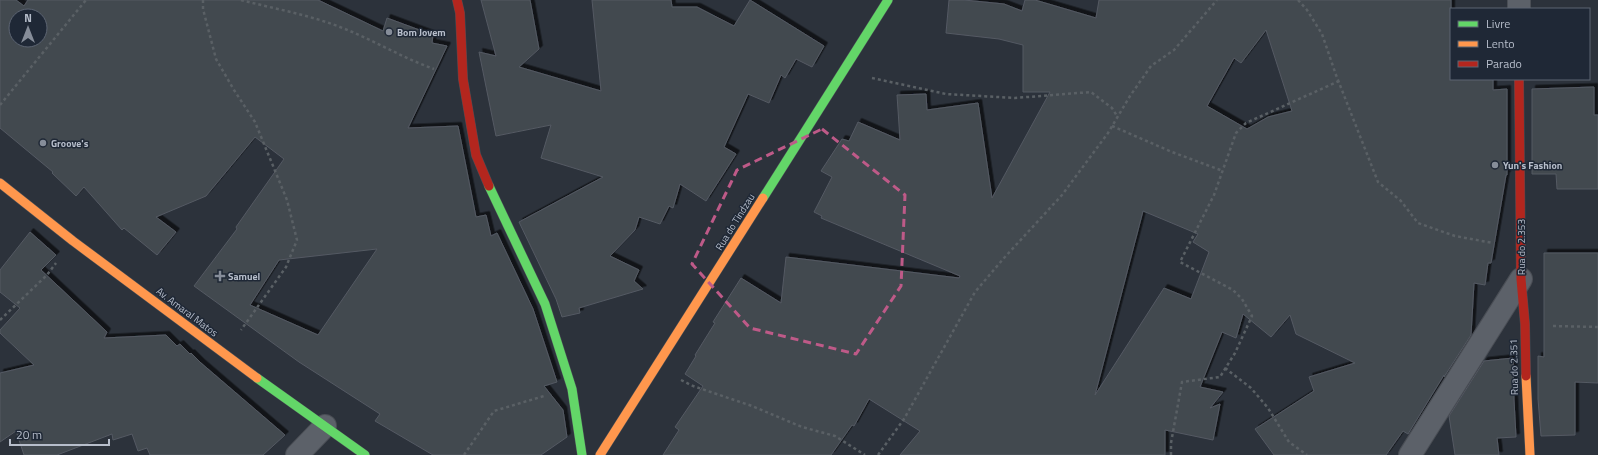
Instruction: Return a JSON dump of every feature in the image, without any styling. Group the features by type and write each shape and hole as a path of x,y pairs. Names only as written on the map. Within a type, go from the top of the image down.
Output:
{"street":[{"path":"457,0 460,13 463,79 476,154 498,207 545,304 572,389 582,455"},
{"name":"Rua do Tindzau","path":"600,455 888,0"},
{"name":"Rua do 2.353","path":"1410,455 1521,279 1522,240 1519,80"},
{"name":"Av. Amaral Matos","path":"0,183 73,241 224,354 365,455"},
{"name":"Rua do 2.351","path":"1521,279 1530,455"},
{"path":"297,455 325,426"}],"path":[{"path":"0,105 86,0"},
{"path":"203,0 203,9 216,59 255,122 287,200 297,240 286,267 224,354"},
{"path":"241,0 309,16 337,26 423,65 463,79"},
{"path":"878,455 904,419 975,292 1062,195 1112,126 1151,66 1174,50 1217,0"},
{"path":"1298,0 1307,10 1322,34 1338,81 1378,182 1401,201 1418,223 1442,233 1500,244 1522,240"},
{"path":"871,78 946,94 1015,98 1091,92 1112,108 1118,116"},
{"path":"1171,455 1171,443 1182,382 1220,377 1235,353 1252,316 1242,299 1233,290 1180,262 1214,195 1236,133 1246,123 1338,81"},
{"path":"1112,126 1172,152 1223,171"},
{"path":"0,320 47,275 73,241"},
{"path":"1524,324 1582,328 1598,327"},
{"path":"656,367 693,386 752,406 802,427 835,436 865,455"},
{"path":"1225,368 1251,388 1268,408 1289,442 1308,455"},
{"path":"464,455 494,411 563,390 572,389"}],"highlighted area":[{"path":"822,129 905,195 901,286 856,354 750,328 692,264 737,170"}],"building":[{"path":"0,0 16,0 24,6 28,0 318,0 383,31 387,18 433,35 432,43 447,46 408,128 458,126 476,217 486,215 491,236 497,233 533,309 557,382 544,386 563,410 567,437 541,455 433,455 375,421 380,414 299,362 194,286 237,229 236,227 284,159 255,137 206,196 156,217 176,232 157,255 124,228 122,230 84,187 76,196 52,173 53,172 0,128","holes":["377,249 318,335 250,305 279,260"]},
{"path":"481,0 530,0 539,49 519,67 601,91 592,0 671,0 672,7 697,7 734,26 750,0 824,46 812,67 796,59 785,78 781,75 769,103 748,94 724,147 736,154 706,201 680,184 673,208 669,206 660,224 639,217 635,230 610,256 639,270 634,281 643,289 579,308 580,313 562,317 556,299 519,222 603,177 541,158 551,125 496,136 479,52 496,56"},
{"path":"949,0 1004,4 1022,11 1025,0 1035,0 1096,18 1099,0 1451,0 1450,80 1493,80 1493,90 1507,89 1507,175 1491,263 1488,263 1485,285 1474,283 1471,335 1444,377 1444,375 1408,434 1403,431 1386,455 1274,455 1255,429 1314,391 1309,377 1355,363 1296,334 1290,315 1271,337 1243,314 1236,338 1222,332 1200,387 1223,392 1210,408 1220,404 1213,440 1165,430 1165,455 900,455 920,431 869,399 854,426 852,425 831,455 663,455 679,430 675,427 703,386 685,374 715,323 713,322 741,278 781,303 786,257 959,278 960,276 821,218 822,216 814,212 832,177 821,171 842,139 849,141 858,122 900,140 897,95 926,94 927,110 978,103 992,198 1050,92 1023,92 1023,45 999,39 946,33","holes":["1266,30 1292,111 1268,117 1247,129 1207,106 1234,58 1241,63","1143,211 1198,234 1193,242 1209,252 1191,299 1164,288 1095,395"]},
{"path":"1594,87 1594,115 1598,115 1598,189 1557,189 1556,174 1532,174 1532,89"},
{"path":"30,232 56,255 41,270 107,332 104,338 166,335 177,346 180,344 190,354 191,353 285,435 263,455 150,455 147,448 138,451 132,434 113,440 112,434 57,455 24,455 16,431 0,442 0,373 34,365 0,333 0,330 20,308 0,292 0,270"},
{"path":"1544,253 1598,253 1598,383 1575,382 1575,435 1541,436 1538,399 1538,356 1544,357"},
{"path":"1513,358 1516,437 1497,438 1499,455 1455,455 1449,416 1484,361"}],"traffic: fast":[{"path":"763,198 888,0"},
{"path":"489,186 545,304 572,389 582,455"},
{"path":"257,378 365,455"}],"traffic: slow":[{"path":"0,183 73,241 257,378"},
{"path":"600,455 763,198"},
{"path":"1526,376 1530,455"}],"traffic: jam":[{"path":"457,0 460,13 463,79 476,155 489,186"},
{"path":"1519,80 1521,279 1525,324 1526,376"}],"place":[{"name":"Bom Jovem","path":"389,32"},
{"name":"Groove's","path":"43,143"},
{"name":"Yun's Fashion","path":"1495,165"},
{"name":"Samuel","path":"220,276"}]}
